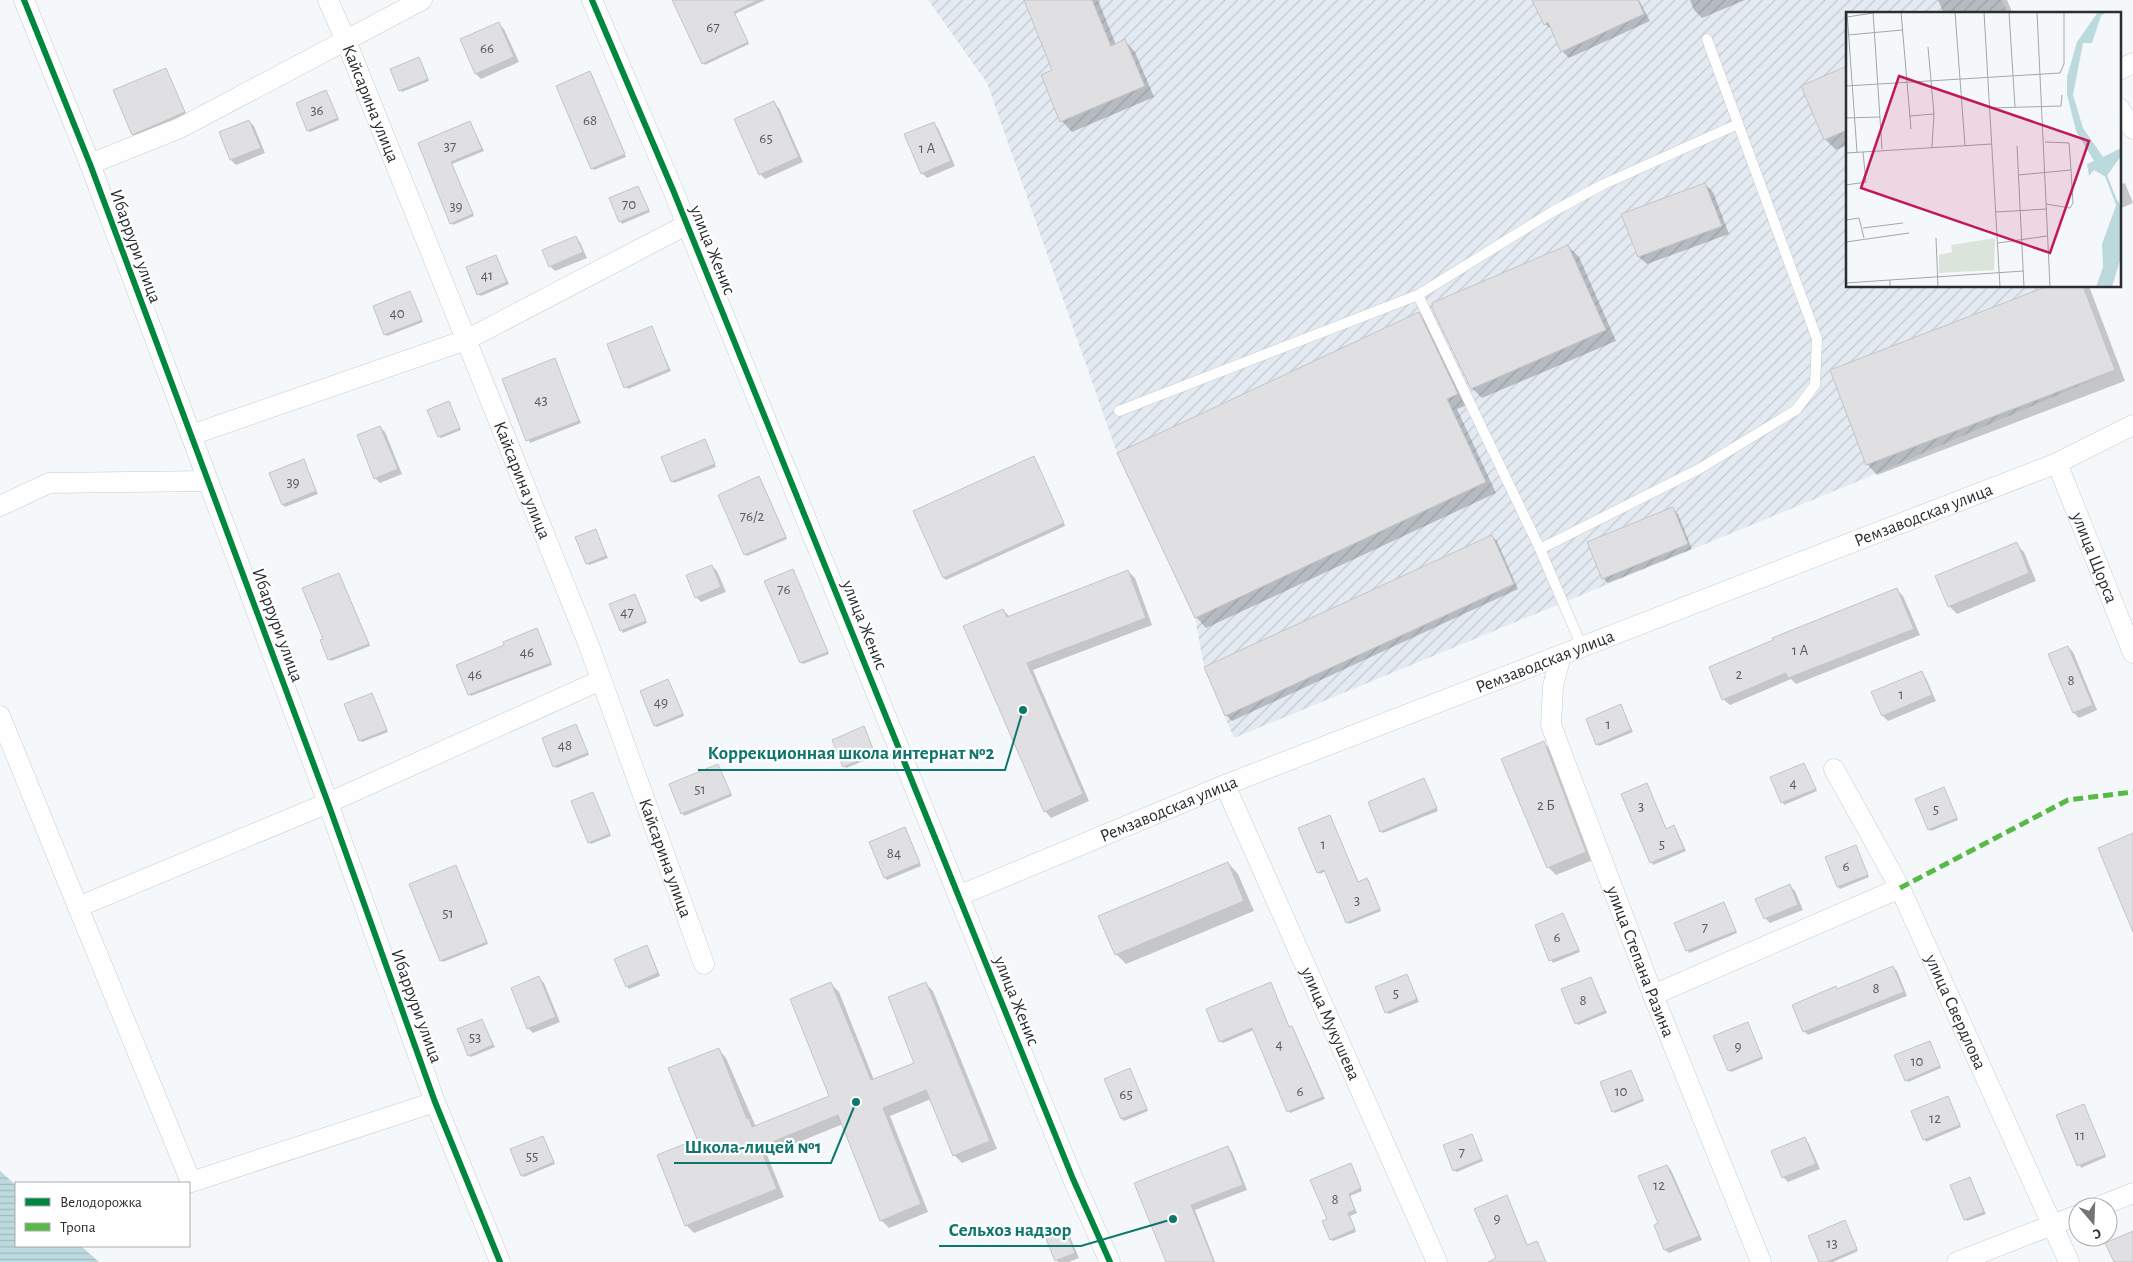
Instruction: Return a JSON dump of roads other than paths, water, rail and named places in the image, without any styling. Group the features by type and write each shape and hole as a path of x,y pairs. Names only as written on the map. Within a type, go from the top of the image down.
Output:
{"street":[{"name":"Ибаррури улица","path":"24,0 90,164 328,803 435,1102 500,1262"},
{"name":"Кайсарина улица","path":"328,0 601,680 704,964"},
{"path":"90,164 180,128 422,0"},
{"name":"улица Женис","path":"592,0 686,225 1074,1179 1104,1260"},
{"path":"2120,70 2133,63"},
{"path":"2120,110 2133,129"},
{"path":"190,435 466,340 686,225"},
{"name":"Ремзаводская улица","path":"958,896 1225,785 2057,463 2133,425"},
{"name":"улица Щорса","path":"2057,463 2133,653"},
{"path":"0,506 49,483 208,481"},
{"name":"улица Степана Разина","path":"1561,655 1553,686 1551,725 1653,995 1761,1262"},
{"path":"78,907 328,803 601,680"},
{"path":"0,716 191,1182 435,1102"},
{"name":"улица Свердлова","path":"1834,769 1900,888 2069,1262"},
{"name":"улица Мукушева","path":"1225,785 1437,1262"},
{"path":"1653,995 1900,888"},
{"path":"2118,1198 2133,1192"},
{"path":"1957,1262 2068,1219"}],"lane":[{"path":"1540,548 1699,469 1796,410 1815,385 1817,339 1707,39"},
{"path":"1119,411 1418,295 1552,212 1602,185 1738,124"},
{"path":"1418,295 1540,548 1582,647"}],"water":[{"path":"0,1171 15,1184 15,1247 82,1247 99,1262 0,1262"}],"place":[{"name":"Коррекционная школа интернат №2","path":"1023,710"},
{"name":"Школа-лицей №1","path":"856,1102"},
{"name":"Сельхоз надзор","path":"1173,1219"}]}
